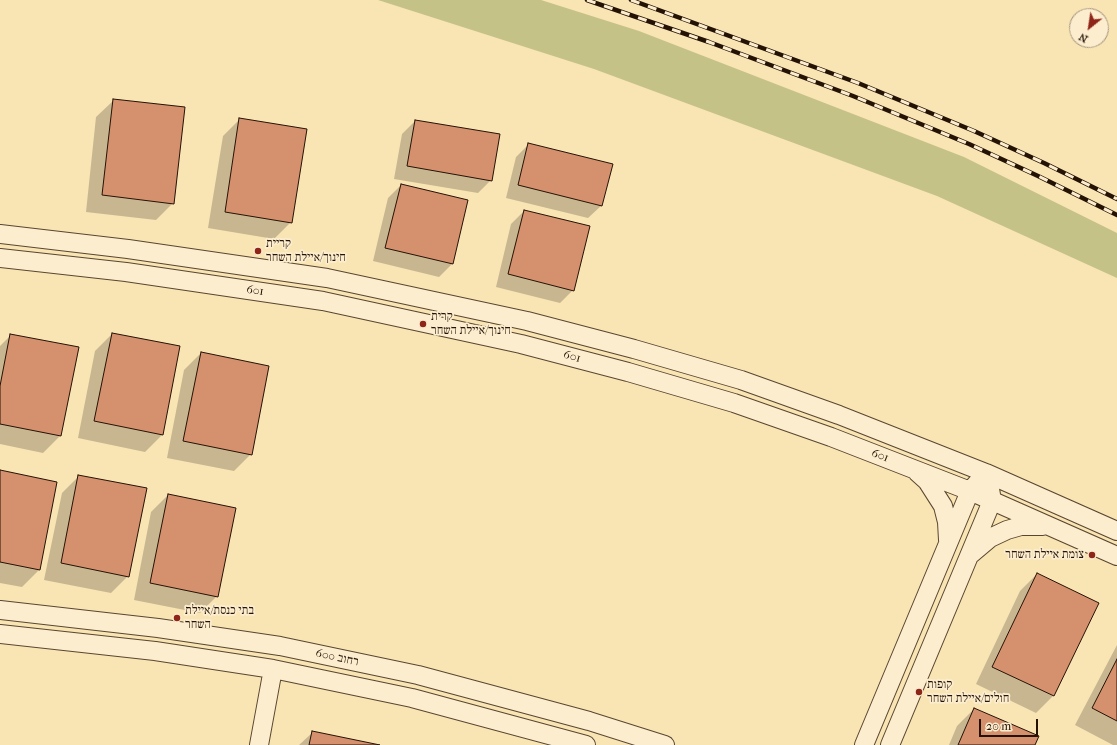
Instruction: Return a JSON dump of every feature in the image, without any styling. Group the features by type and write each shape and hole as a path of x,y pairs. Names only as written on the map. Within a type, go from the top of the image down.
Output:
{"street":[{"name":"601","path":"0,234 128,249 328,278 527,321 634,349 741,380 839,415 986,473 1117,530"},
{"name":"601","path":"0,258 126,272 324,301 513,342 628,372 734,403 831,436 970,491 1117,556"},
{"path":"911,468 927,481 943,506 947,522 948,543"},
{"path":"864,744 970,491 986,473"},
{"path":"890,745 992,501 986,473"},
{"path":"969,556 990,538 1007,530 1032,525 1052,527"},
{"name":"רחוב 600","path":"0,610 158,628 280,646 418,675 589,721 665,745"},
{"name":"רחוב 600","path":"0,634 155,651 273,669 412,698 586,745"},
{"path":"259,745 273,669"}],"shaded area":[{"path":"378,0 541,0 639,31 964,157 1117,233 1117,278 937,196 594,69"}],"building":[{"path":"113,99 185,107 174,204 102,195"},
{"path":"239,118 307,129 292,223 225,212"},
{"path":"415,120 500,134 492,181 407,166"},
{"path":"528,143 613,164 602,206 518,185"},
{"path":"401,184 468,200 453,264 385,248"},
{"path":"524,210 590,226 574,291 508,274"},
{"path":"112,333 180,346 163,435 94,421"},
{"path":"10,334 79,347 61,436 0,424 0,386"},
{"path":"201,352 269,366 252,455 183,441"},
{"path":"0,470 57,482 40,570 0,562"},
{"path":"78,475 147,488 129,577 61,563"},
{"path":"168,494 236,508 218,597 150,583"},
{"path":"1037,573 1099,603 1054,696 992,667"},
{"path":"1117,659 1117,721 1092,708"},
{"path":"974,708 1039,736 1035,745 958,745"},
{"path":"312,731 380,745 309,745"}],"railway":[{"path":"587,0 709,42 853,96 969,144 1117,215"},
{"path":"631,0 858,83 974,131 1117,199"}],"place":[{"name":"קריית חינוך/איילת השחר","path":"258,251"},
{"name":"קרית חינוך/איילת השחר","path":"423,324"},
{"name":"צומת איילת השחר","path":"1092,555"},
{"name":"בתי כנסת/איילת השחר","path":"177,618"},
{"name":"קופות חולים/איילת השחר","path":"919,692"}]}
